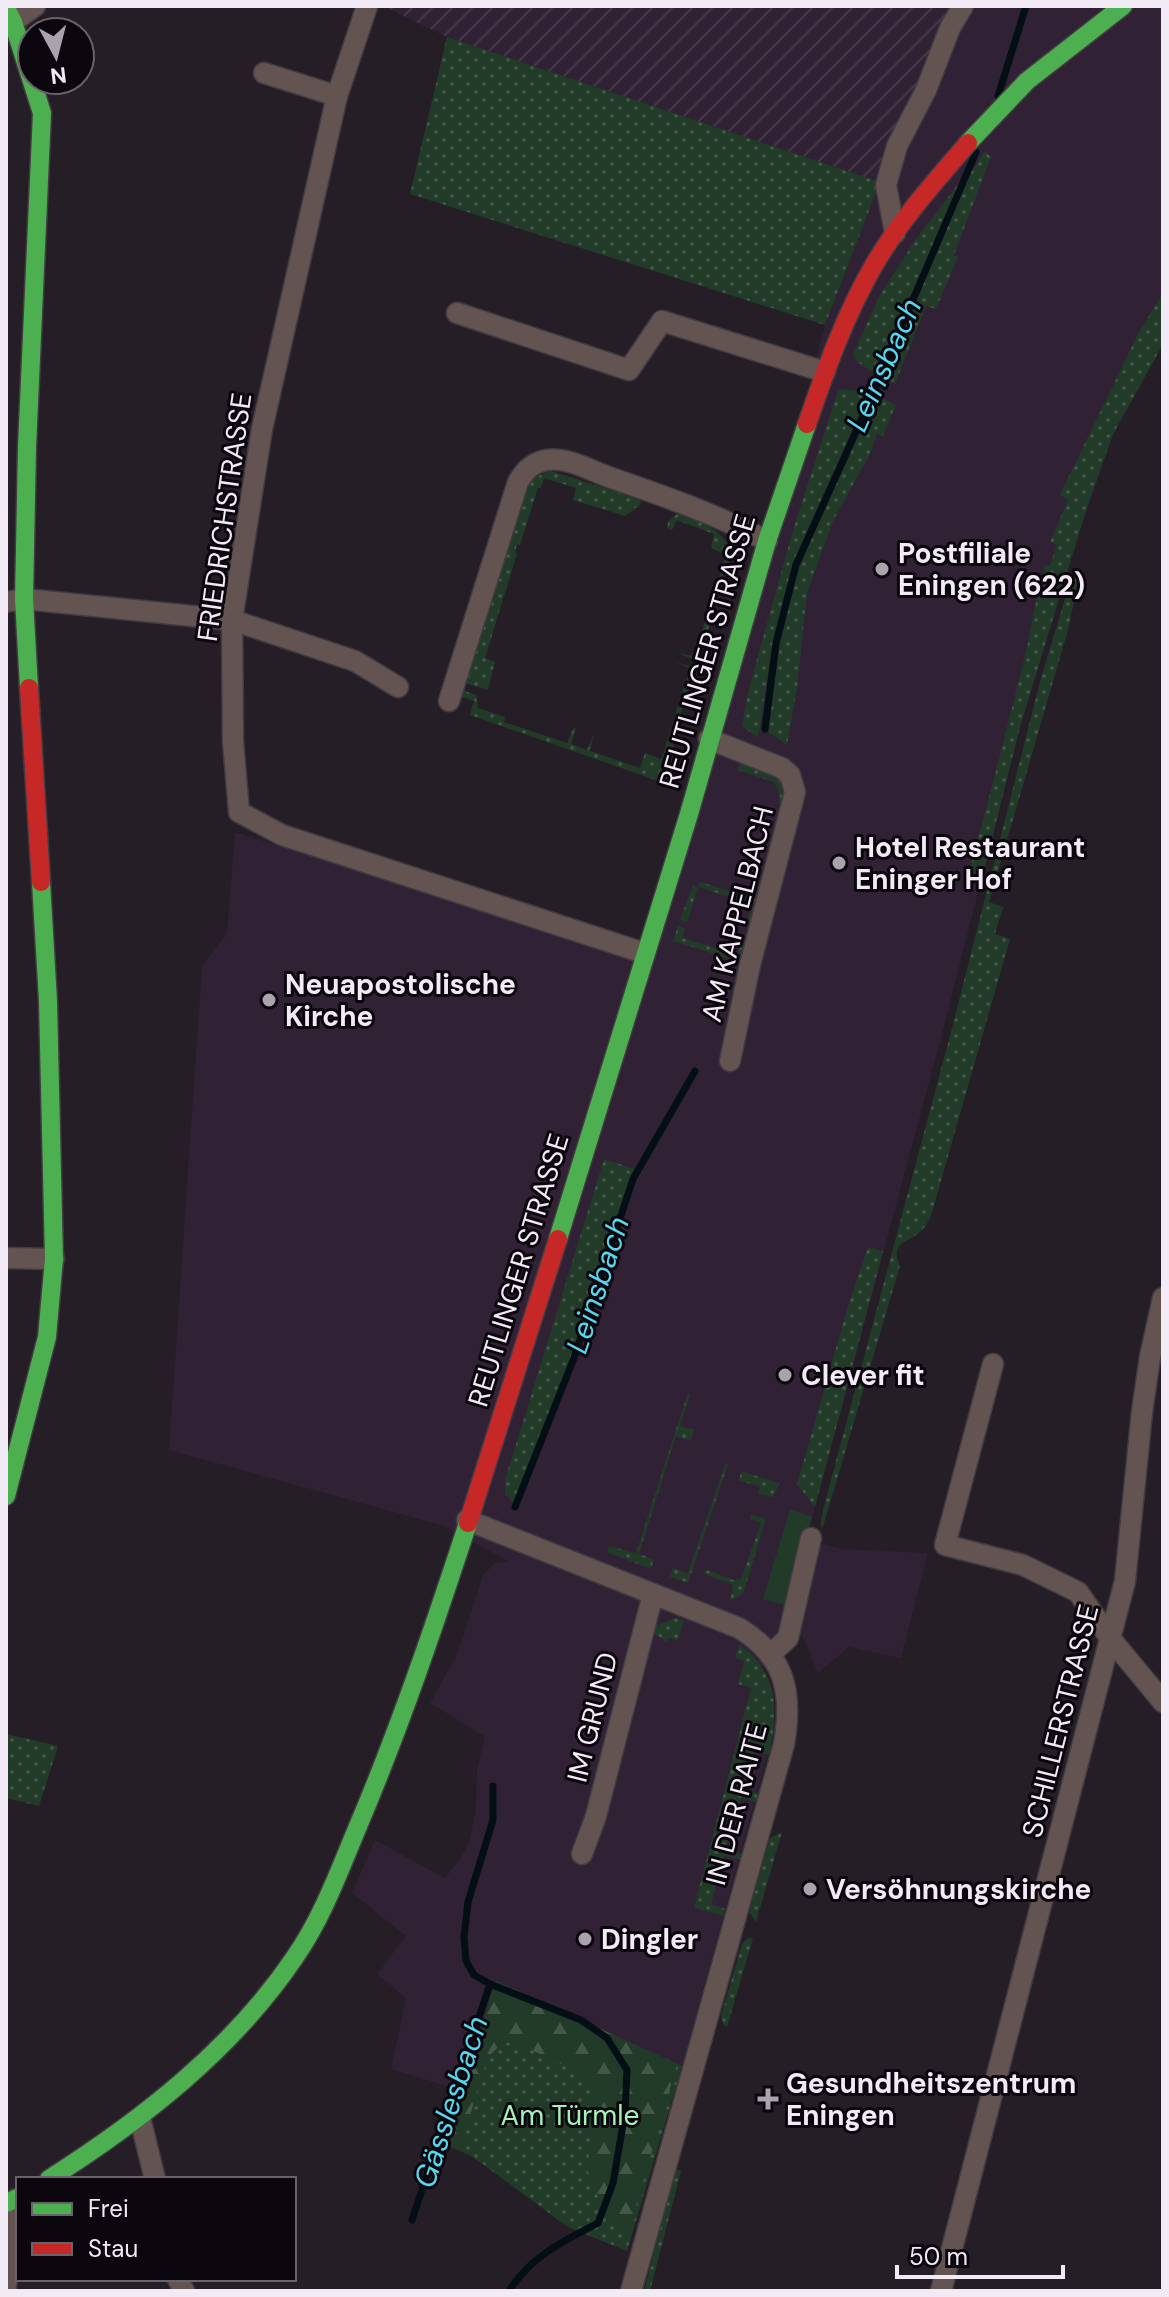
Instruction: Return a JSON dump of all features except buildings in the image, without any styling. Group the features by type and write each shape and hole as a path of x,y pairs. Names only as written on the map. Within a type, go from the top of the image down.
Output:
{"main road":[{"name":"REUTLINGER STRASSE","path":"52,2177 140,2118 219,2045 258,2004 305,1944 333,1888 382,1770 437,1617 506,1407 689,814 767,541 825,372 874,265 919,200 1027,81 1123,6"},
{"path":"6,1496 16,1427 47,1337 54,1259 48,1001 15,600 27,457 42,113 10,15"}],"street":[{"path":"10,15 35,6"},
{"name":"FRIEDRICHSTRASSE","path":"367,6 337,96 262,429 232,620 233,741 239,812 282,835 644,953"},
{"path":"895,233 886,185 897,146 963,6"},
{"path":"264,73 337,96"},
{"path":"457,313 629,370 662,321 825,372"},
{"path":"449,701 518,482 527,468 535,463 561,460 677,501 767,541"},
{"path":"15,600 232,620 355,661 398,687"},
{"name":"AM KAPPELBACH","path":"709,739 782,768 790,775 795,792 760,924 730,1061"},
{"path":"6,1258 54,1259"},
{"name":"SCHILLERSTRASSE","path":"941,2291 1125,1581 1135,1468 1156,1360 1163,1298"},
{"path":"993,1364 945,1545 1023,1565 1078,1592 1110,1638 1163,1702"},
{"name":"IN DER RAITE","path":"467,1520 739,1628 771,1654 784,1679 787,1693 788,1717 784,1744 631,2291"},
{"path":"771,1654 788,1638 811,1538"},
{"name":"IM GRUND","path":"582,1854 604,1788 653,1594"},
{"path":"140,2118 155,2177"},
{"path":"6,2286 13,2200"}],"shaded area":[{"path":"383,6 968,6 880,182 447,37"},
{"path":"968,6 1163,6 1163,344 1113,435 1059,592 1020,727 942,1034 806,1541 844,1549 928,1553 901,1658 849,1647 818,1673 804,1639 797,1633 776,1657 761,1667 774,1695 775,1727 682,2066 497,1982 462,2091 391,2069 406,1998 377,1974 406,1936 352,1893 375,1840 445,1878 469,1842 476,1810 477,1769 485,1737 430,1703 458,1652 483,1575 495,1563 510,1562 441,1525 169,1450 202,966 227,933 235,832 636,957 769,546 825,325 880,182"}],"green space":[{"path":"447,37 880,182 825,325 410,194"},
{"path":"985,151 991,157 954,255 958,257 936,309 926,306 895,384 882,378 970,174"},
{"path":"959,183 877,375 856,361 853,354 880,295 916,239"},
{"path":"1163,293 1163,344 1113,434 1087,507 1020,727 982,878 969,872 1025,656 1042,576 1045,565 1050,566 1057,545 1050,542 1068,500 1060,495 1138,334"},
{"path":"838,391 869,392 792,565 774,637 758,738 742,726 749,688 794,527"},
{"path":"876,395 896,405 883,436 877,434 870,454 833,521 807,593 797,688 787,745 768,732 780,644 799,566"},
{"path":"551,471 640,499 641,504 625,516 573,500 576,488 544,478 520,545 517,545 517,554 485,658 495,662 488,690 465,683 526,487 536,477"},
{"path":"678,513 717,532 732,553 698,661 677,653 694,656 726,555 711,548 714,534 677,520 672,530 667,528 668,522"},
{"path":"1072,576 1079,578 1068,630 989,902 1003,907 995,934 1010,939 931,1216 923,1229 903,1243 897,1252 900,1266 822,1530 824,1506 950,1036 1041,678"},
{"path":"675,662 696,668 674,734 670,785 470,715 474,701 460,696 462,690 476,695 478,708 505,717 504,722 567,743 576,728 571,744 587,750 594,734 590,751 640,768 645,753 661,759 663,754 690,668"},
{"path":"740,761 781,776 787,785 783,805 778,803 780,796 774,782 738,770"},
{"path":"700,882 760,900 754,923 747,921 752,904 698,887"},
{"path":"693,885 698,887 687,922 680,920"},
{"path":"678,926 685,928 683,938 737,955 742,941 749,943 743,963 673,941"},
{"path":"604,1159 635,1169 571,1357 513,1503 505,1494 505,1480"},
{"path":"868,1247 883,1251 815,1507 797,1484"},
{"path":"688,1393 680,1426 694,1430 691,1441 676,1436 639,1554 654,1559 651,1569 607,1552 609,1546 636,1553"},
{"path":"725,1464 728,1464 688,1583 670,1577 673,1568 688,1573"},
{"path":"741,1471 779,1483 774,1497 758,1494 760,1486 739,1481"},
{"path":"790,1509 812,1517 787,1606 763,1599"},
{"path":"751,1514 766,1519 743,1594 730,1601 733,1585 703,1573 707,1570 733,1580 741,1579 761,1523 750,1519"},
{"path":"675,1618 684,1621 678,1640 668,1638 667,1642 652,1632 658,1625"},
{"path":"739,1645 752,1656 769,1680 774,1723 769,1755 754,1751 744,1788 758,1793 756,1802 741,1798 726,1849 741,1854 740,1859 724,1856 711,1904 725,1909 724,1916 694,1908 751,1688 738,1684 744,1661 735,1658"},
{"path":"6,1734 58,1746 39,1806 6,1798"},
{"path":"782,1832 756,1922 749,1912 770,1838"},
{"path":"753,1938 727,2027 721,2016 742,1944"},
{"name":"Am Türmle","path":"496,1981 682,2066 627,2251 568,2227 473,2157 445,2144"},
{"path":"496,1981 677,2064 626,2241 587,2178 594,2098 592,2084 580,2073 513,2041 500,2045 488,2057 459,2150 445,2144"},
{"path":"676,2169 681,2171 650,2291 644,2291"}],"waterway":[{"name":"Leinsbach","path":"998,96 1026,6"},
{"name":"Leinsbach","path":"765,729 776,643 796,565 976,152"},
{"name":"Leinsbach","path":"515,1507 574,1358 633,1179 695,1071"},
{"name":"Leinsbach","path":"493,1786 493,1820 468,1902 464,1937 466,1961 474,1975 490,1984 581,2020 607,2038 627,2070 625,2113 613,2183 598,2223 538,2259 509,2291"},
{"name":"Gässlesbach","path":"412,2220 490,1984"}],"traffic: fast":[{"path":"968,143 1027,81 1123,6"},
{"path":"6,8 42,113 27,447 24,599 29,688"},
{"path":"558,1239 689,814 767,541 807,424"},
{"path":"6,1496 47,1337 54,1259 48,1001 41,882"},
{"path":"52,2177 118,2132 184,2080 243,2022 305,1942 329,1896 387,1755 468,1523"},
{"path":"6,2203 16,2199"}],"traffic: jam":[{"path":"807,424 845,323 874,265 906,217 968,143"},
{"path":"29,688 41,882"},
{"path":"468,1523 558,1239"}],"place":[{"name":"Postfiliale Eningen (622)","path":"882,569"},
{"name":"Hotel Restaurant Eninger Hof","path":"839,863"},
{"name":"Neuapostolische Kirche","path":"269,1000"},
{"name":"Clever fit","path":"785,1375"},
{"name":"Versöhnungskirche","path":"810,1889"},
{"name":"Dingler","path":"585,1939"},
{"name":"Gesundheitszentrum Eningen","path":"768,2099"}]}
